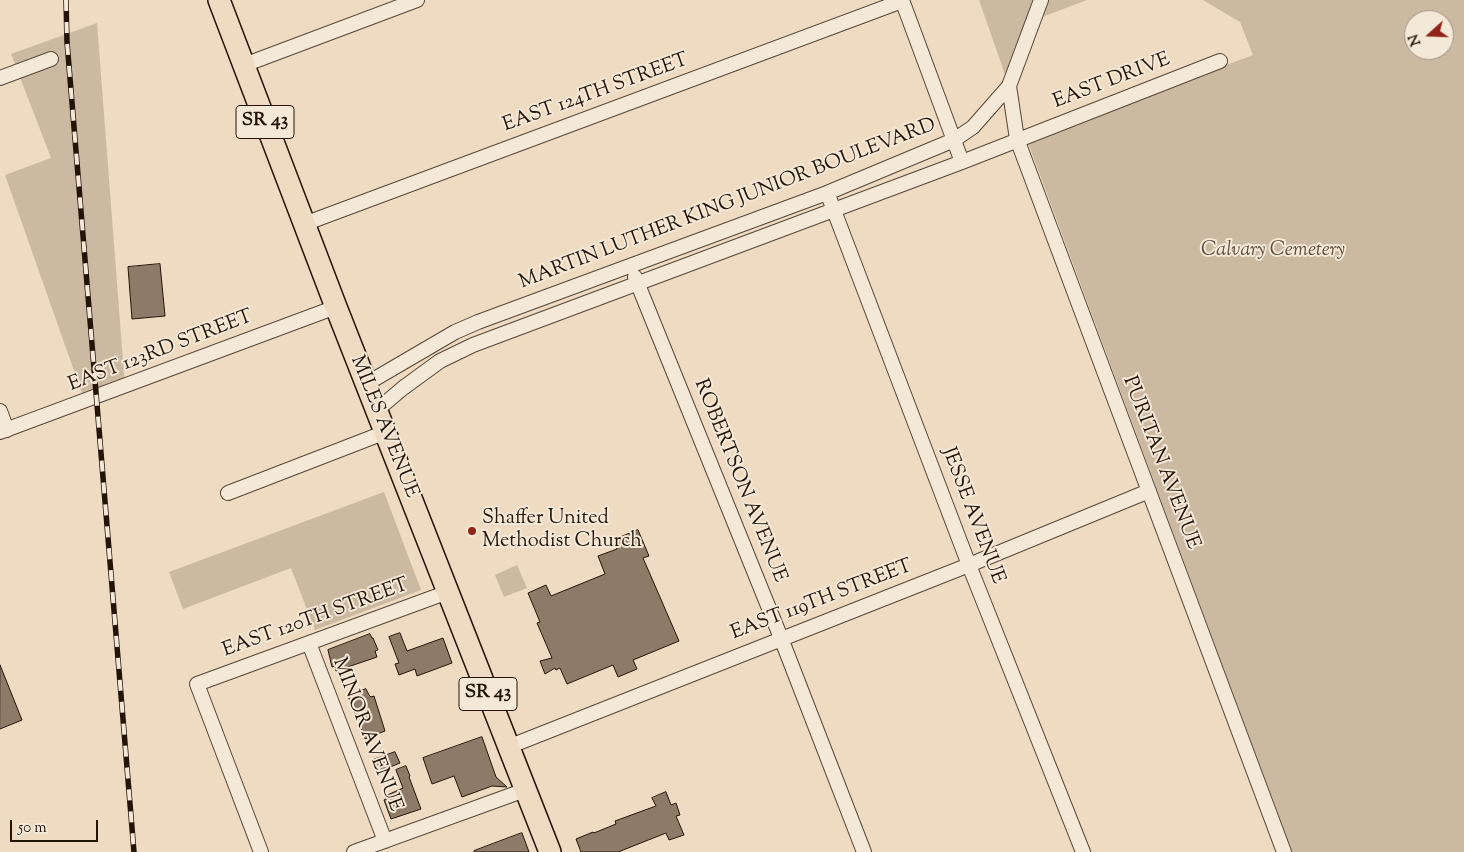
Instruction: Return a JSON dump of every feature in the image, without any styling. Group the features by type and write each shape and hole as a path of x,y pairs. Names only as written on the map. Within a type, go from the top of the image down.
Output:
{"main road":[{"name":"MILES AVENUE","path":"218,0 366,384 550,852"}],"street":[{"path":"244,66 417,0"},
{"name":"MARTIN LUTHER KING JUNIOR BOULEVARD","path":"366,384 455,332 630,265 827,193 954,140 978,122 1009,86 1041,0"},
{"path":"902,1 962,162"},
{"name":"EAST 124TH STREET","path":"304,224 902,1"},
{"path":"0,78 50,59"},
{"name":"EAST DRIVE","path":"1017,139 1154,88 1220,61"},
{"name":"PURITAN AVENUE","path":"1009,86 1017,139 1284,852"},
{"name":"MARTIN LUTHER KING JUNIOR BOULEVARD","path":"377,410 440,361 473,345 962,162 1017,139"},
{"name":"JESSE AVENUE","path":"827,193 969,565 1083,852"},
{"name":"ROBERTSON AVENUE","path":"630,265 781,638 864,852"},
{"name":"EAST 123RD STREET","path":"4,431 336,307"},
{"path":"0,410 4,431"},
{"path":"228,493 386,432"},
{"name":"EAST 119TH STREET","path":"508,747 969,565 1149,491"},
{"name":"EAST 120TH STREET","path":"261,852 197,684 448,592"},
{"name":"MINOR AVENUE","path":"309,643 385,841"},
{"path":"354,852 526,790"}],"green space":[{"path":"979,0 1087,0 1034,20 1009,86"},
{"name":"Calvary Cemetery","path":"1203,0 1464,0 1464,852 1292,852 1027,140 1253,55 1240,22"},
{"path":"97,23 125,387 85,402 5,175 51,158 11,54"},
{"path":"384,492 421,590 315,630 291,568 183,609 169,572"},
{"path":"517,565 527,588 504,597 495,575"}],"building":[{"path":"160,264 165,316 132,319 128,267"},
{"path":"638,530 649,556 643,558 679,641 633,660 637,669 618,677 613,665 567,684 560,668 556,670 555,668 545,674 540,661 552,658 537,623 540,622 528,593 546,585 551,596 605,574 598,556 617,549 614,540"},
{"path":"400,633 407,651 443,638 452,663 417,676 415,669 399,675 395,664 399,663 389,637"},
{"path":"370,634 378,650 375,651 377,657 336,671 335,666 332,667 328,650"},
{"path":"0,665 22,720 0,729"},
{"path":"366,689 371,697 374,696 385,731 365,739 348,696"},
{"path":"482,737 496,777 507,787 492,786 462,797 454,776 432,784 423,758"},
{"path":"395,752 400,763 378,772 373,760"},
{"path":"406,766 421,809 391,819 384,800 386,799 385,796 403,788 396,770"},
{"path":"666,792 671,805 676,803 680,815 676,816 684,835 669,840 666,833 618,852 581,852 576,839 616,824 615,821 656,806 652,798"},
{"path":"522,833 529,852 474,852 474,851"}],"railway":[{"path":"66,0 67,42 134,852"}],"place":[{"name":"Shaffer United Methodist Church","path":"472,531"}]}
